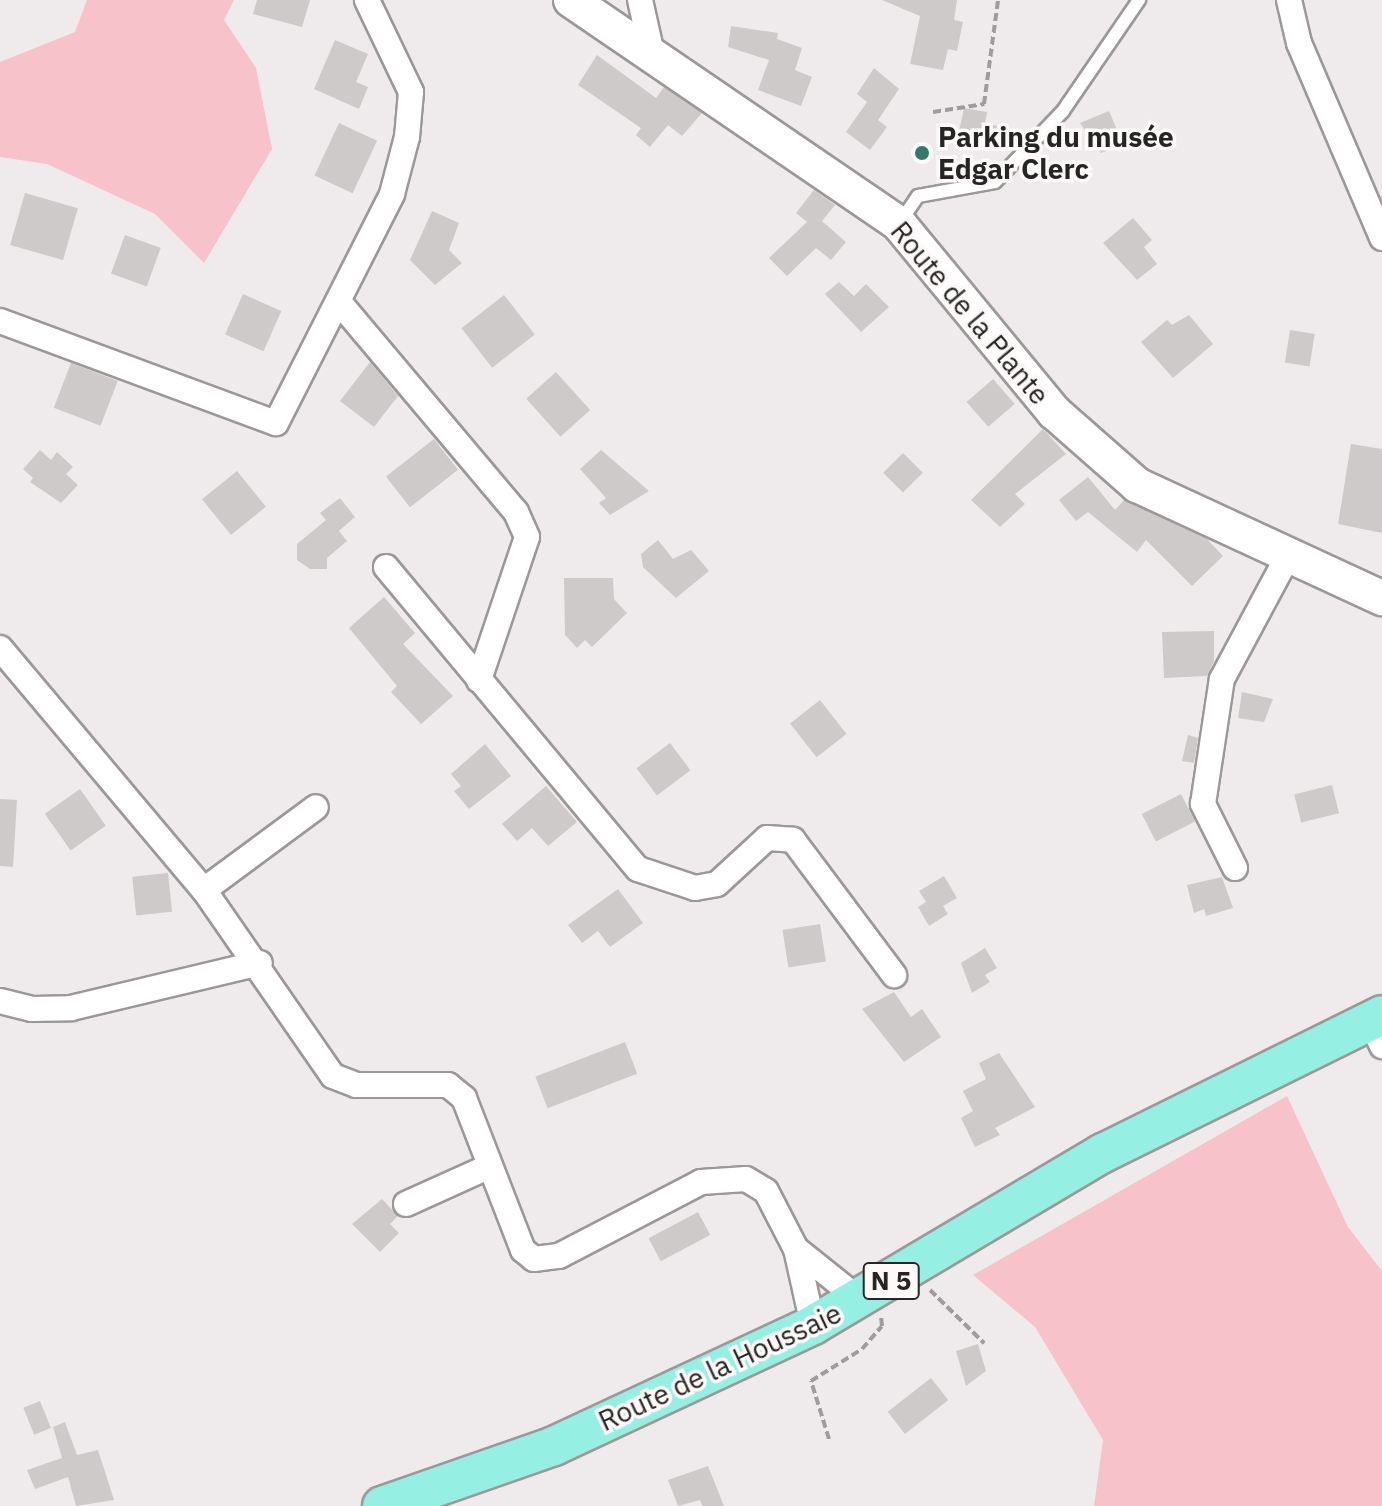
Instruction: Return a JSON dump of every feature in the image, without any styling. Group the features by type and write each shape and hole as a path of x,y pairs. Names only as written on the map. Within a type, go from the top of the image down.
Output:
{"main road":[{"name":"Route de la Plante","path":"571,0 899,224 1054,412 1096,454 1137,485 1287,558 1382,598"},
{"name":"Route de la Houssaie","path":"382,1506 554,1446 813,1325 1103,1153 1378,1028"}],"street":[{"path":"0,321 276,423 392,194 407,137 411,92 367,0"},
{"path":"640,0 653,58"},
{"path":"1289,0 1299,43 1382,238"},
{"path":"339,302 516,512 527,537 479,680"},
{"path":"1235,868 1203,804 1222,679 1287,558"},
{"path":"386,567 638,869 695,888 717,884 767,838 793,840 894,975"},
{"path":"0,648 204,890 260,963 333,1076 356,1085 435,1084 456,1090 523,1250 534,1259 559,1256 716,1178 746,1179 766,1191 796,1249 813,1325"},
{"path":"204,890 316,807"},
{"path":"0,1001 32,1009 71,1008 260,963"},
{"path":"406,1204 490,1166"},
{"path":"796,1249 879,1288"}],"lane":[{"path":"899,224 918,196 995,182 1063,111 1139,0"}],"path":[{"path":"933,112 984,104 998,0"},
{"path":"829,1439 811,1381 862,1349 882,1326 879,1288 946,1300 984,1343"}],"shaded area":[{"path":"87,0 234,0 224,20 256,68 272,149 204,263 155,214 47,164 0,157 0,62 75,32"},
{"path":"1287,1096 1348,1227 1382,1271 1382,1506 1094,1506 1103,1440 1035,1327 973,1275"}],"building":[{"path":"257,0 310,0 302,27 253,14"},
{"path":"882,0 957,0 954,20 963,22 957,51 948,49 943,70 910,64 920,16"},
{"path":"731,26 778,33 777,39 802,48 795,70 812,77 801,106 758,90 769,60 728,47"},
{"path":"335,40 368,54 356,82 368,87 359,109 314,89"},
{"path":"597,55 656,98 664,87 702,113 682,136 668,125 650,147 636,135 641,128 578,85"},
{"path":"874,68 899,89 878,120 887,127 870,150 846,132 867,102 857,94"},
{"path":"964,108 987,112 985,123 997,126 994,141 958,136"},
{"path":"1109,111 1123,144 1101,153 1080,123"},
{"path":"339,123 377,141 353,193 314,176"},
{"path":"814,190 835,205 822,221 846,242 831,260 816,248 787,276 769,258 807,222 796,213"},
{"path":"25,193 78,208 63,260 10,245"},
{"path":"432,211 459,223 449,250 462,263 435,285 410,260"},
{"path":"1133,218 1152,240 1144,247 1157,264 1137,280 1103,243"},
{"path":"125,235 161,248 147,287 111,274"},
{"path":"839,282 854,296 866,284 889,307 861,332 825,294"},
{"path":"243,294 281,311 263,351 225,334"},
{"path":"504,295 535,334 492,368 461,328"},
{"path":"1189,315 1213,344 1173,378 1141,342 1167,320 1172,325"},
{"path":"1290,330 1315,334 1310,367 1285,363"},
{"path":"370,362 398,396 374,427 340,401"},
{"path":"71,363 118,381 100,426 54,408"},
{"path":"556,372 590,410 560,437 526,399"},
{"path":"993,379 1015,404 988,427 967,402"},
{"path":"1043,429 1066,454 1015,494 1025,504 1000,527 971,500"},
{"path":"434,439 458,470 410,507 386,477"},
{"path":"1351,444 1382,449 1382,533 1338,524"},
{"path":"40,450 51,460 57,452 73,467 66,474 78,485 61,503 30,482 33,478 23,469"},
{"path":"601,450 649,491 610,515 599,503 606,498 580,469"},
{"path":"903,453 923,473 903,493 883,473"},
{"path":"237,471 266,507 231,535 202,499"},
{"path":"1088,477 1115,510 1124,500 1207,539 1223,556 1192,586 1146,540 1137,552 1088,512 1076,521 1059,500"},
{"path":"340,498 355,517 339,531 347,541 327,558 327,569 310,569 297,560 297,544 326,520 320,513"},
{"path":"658,540 673,559 691,550 709,571 676,598 643,567 641,554"},
{"path":"564,578 613,578 614,599 627,613 592,647 585,640 577,648 565,635"},
{"path":"384,597 415,633 403,644 453,696 421,724 391,692 397,686 349,628"},
{"path":"1214,631 1214,661 1207,676 1164,678 1162,632"},
{"path":"1242,692 1273,699 1264,722 1238,718"},
{"path":"820,700 846,734 817,757 790,723"},
{"path":"1188,735 1198,738 1194,763 1182,761"},
{"path":"670,743 690,770 657,795 636,768"},
{"path":"485,744 511,776 469,809 454,791 461,786 451,774"},
{"path":"1332,785 1339,813 1301,823 1294,794"},
{"path":"546,786 577,822 548,846 532,828 517,841 502,824"},
{"path":"80,789 106,826 71,851 45,814"},
{"path":"1181,794 1195,822 1156,842 1142,814"},
{"path":"0,799 17,800 13,867 0,866"},
{"path":"168,873 172,912 136,916 132,877"},
{"path":"944,876 957,898 943,906 948,914 929,926 918,907 926,902 919,891"},
{"path":"1222,877 1233,908 1206,916 1204,909 1194,913 1187,885"},
{"path":"618,889 643,923 610,947 598,931 582,943 568,925"},
{"path":"820,924 826,962 788,967 782,930"},
{"path":"985,948 997,968 985,975 990,982 972,993 961,963"},
{"path":"894,992 911,1017 922,1009 941,1037 904,1062 862,1009"},
{"path":"625,1042 637,1074 548,1108 535,1076"},
{"path":"999,1053 1035,1107 995,1128 1000,1135 975,1147 961,1118 973,1111 963,1091 986,1079 979,1063"},
{"path":"382,1199 398,1216 390,1224 399,1233 380,1252 352,1224"},
{"path":"698,1212 710,1235 661,1261 649,1238"},
{"path":"978,1344 986,1371 966,1386 956,1351"},
{"path":"931,1378 948,1400 905,1434 888,1412"},
{"path":"40,1401 51,1428 34,1435 23,1408"},
{"path":"65,1422 77,1455 98,1450 114,1500 76,1506 68,1477 35,1489 27,1470 62,1458 53,1427"},
{"path":"708,1466 724,1506 702,1506 700,1500 678,1506 668,1480"}],"place":[{"name":"Parking du musée Edgar Clerc","path":"922,153"}]}
